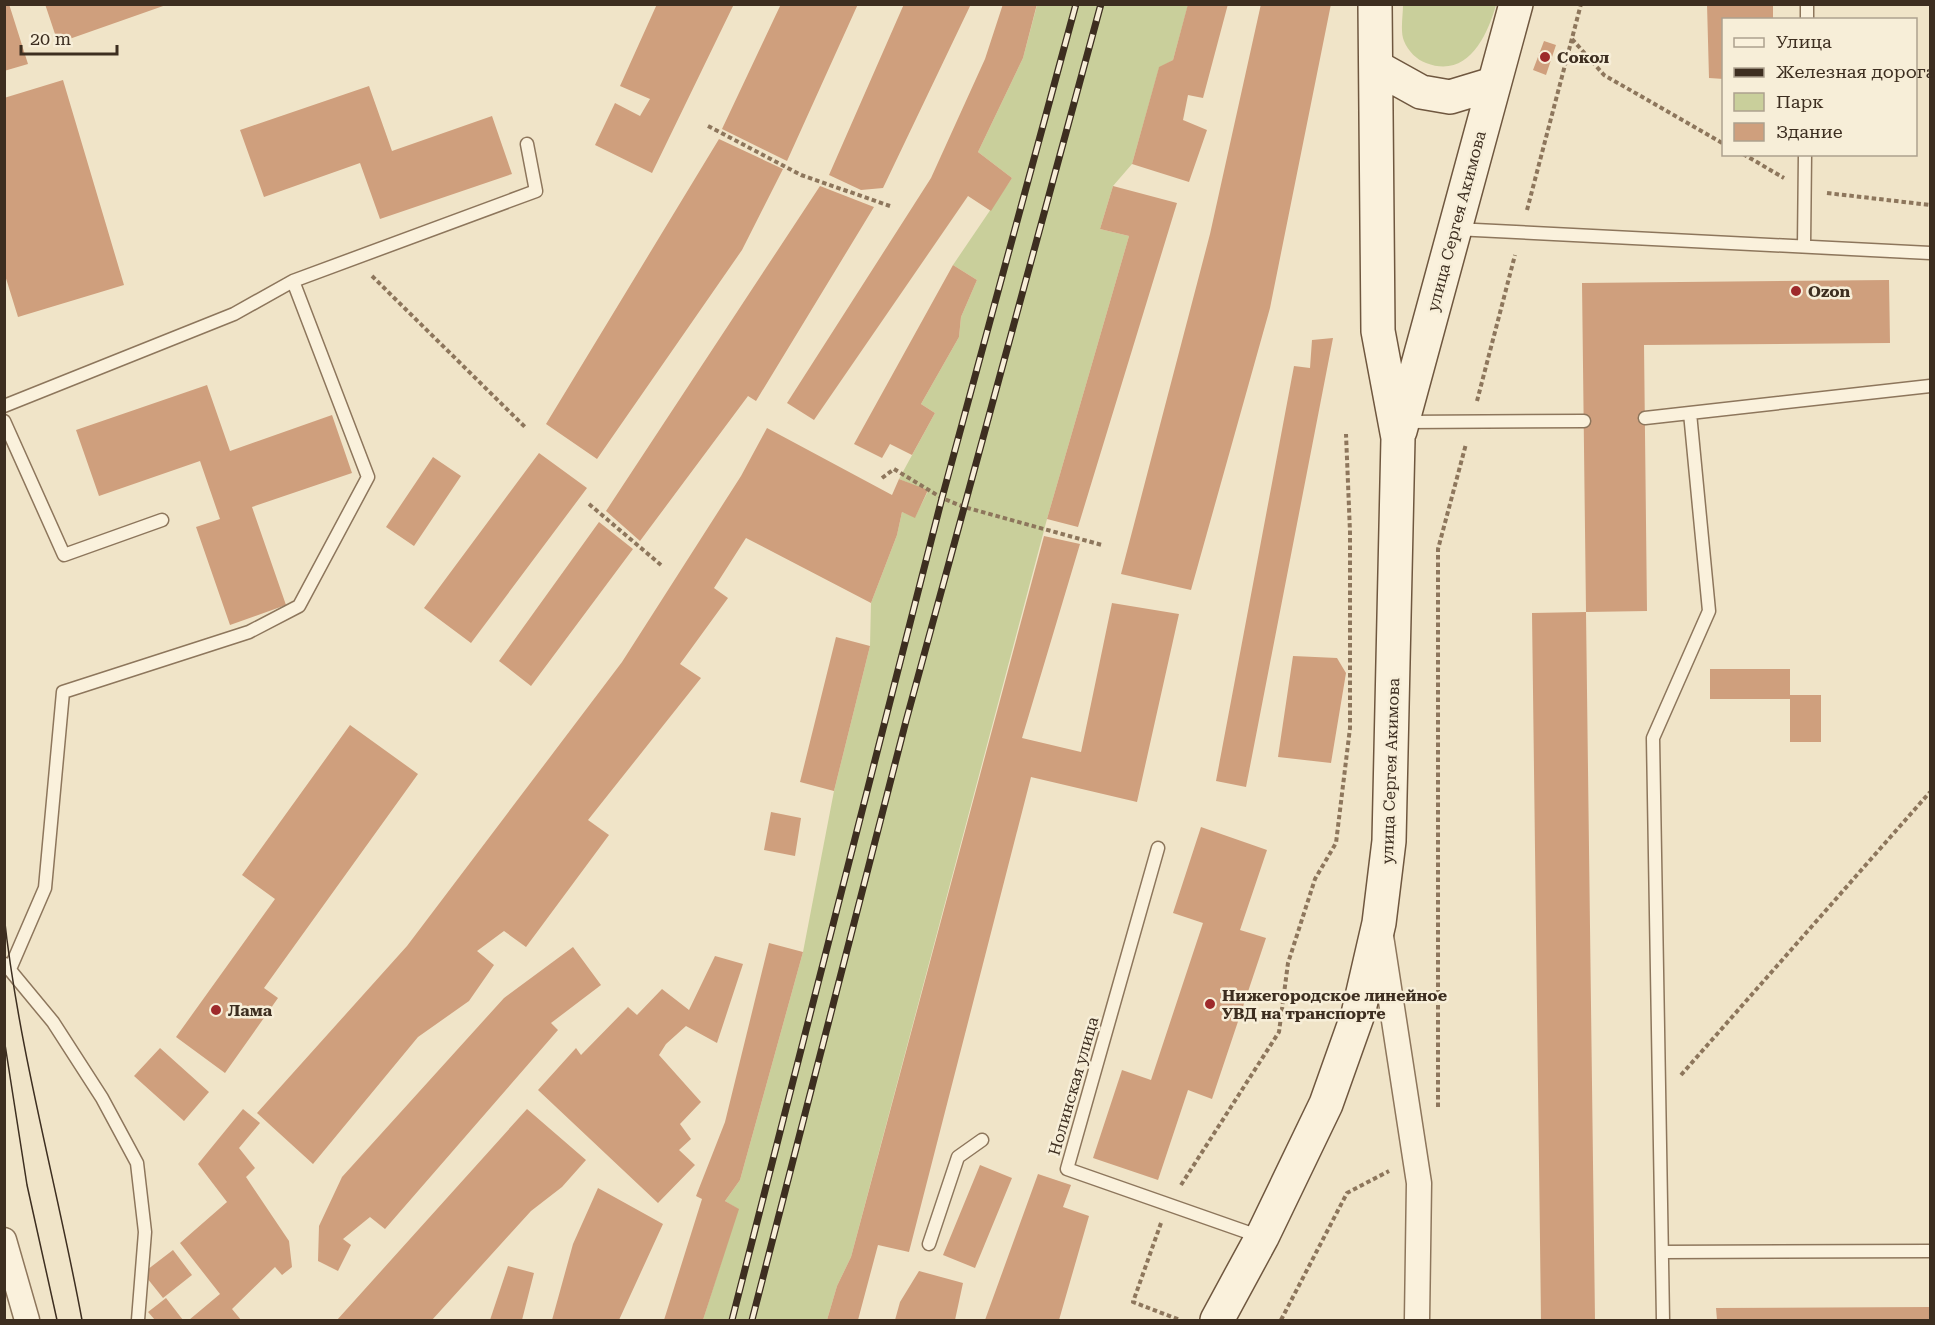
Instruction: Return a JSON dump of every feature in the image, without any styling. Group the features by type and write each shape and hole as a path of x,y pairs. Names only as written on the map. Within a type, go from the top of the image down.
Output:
{"main road":[{"name":"улица Сергея Акимова","path":"1375,4 1378,331 1400,430"},
{"name":"улица Сергея Акимова","path":"1217,1320 1262,1238 1326,1104 1358,1014 1379,923 1389,841 1400,430 1516,4"},
{"path":"1377,67 1421,92 1450,97 1493,84"}],"street":[{"path":"1379,923 1419,1183 1417,1320"},
{"path":"4,1240 27,1320"}],"lane":[{"path":"4,405 234,314 293,281 536,191 527,144"},
{"path":"1804,246 1805,156"},
{"path":"1454,229 1930,253"},
{"path":"138,1320 146,1232 137,1162 102,1098 53,1022 7,966 45,888 63,692 249,632 299,606 368,477 293,281"},
{"path":"1645,418 1930,386"},
{"path":"1663,1320 1653,738 1709,611 1690,413"},
{"path":"4,421 63,555 162,520"},
{"path":"1400,430 1471,424 1584,421"},
{"name":"Нолинская улица","path":"1158,848 1067,1169 1262,1238"},
{"path":"929,1244 957,1157 982,1140"},
{"path":"1662,1252 1930,1251"}],"path":[{"path":"1438,1108 1438,549 1581,4"},
{"path":"1572,39 1604,75 1722,143"},
{"path":"708,126 801,175 890,206"},
{"path":"1746,156 1805,190 1930,205"},
{"path":"354,258 526,428"},
{"path":"1180,1320 1133,1302 1168,1204 1279,1032 1288,963 1315,879 1336,843 1350,728 1350,532 1346,434"},
{"path":"882,478 894,469 942,498 964,507 1102,545"},
{"path":"588,504 661,565"},
{"path":"1659,1099 1930,792"},
{"path":"1281,1320 1347,1193 1415,1157"},
{"path":"1159,1320 1163,1314"}],"green space":[{"path":"1403,4 1496,5 1487,30 1473,52 1464,60 1453,65 1440,66 1423,62 1408,48 1402,33"},
{"path":"1037,5 1188,5 1173,60 1159,68 1132,164 1113,186 1100,229 1129,236 1047,519 851,1257 837,1286 827,1320 703,1320 738,1209 725,1201 740,1180 803,952 834,791 870,646 871,603 897,535 902,512 915,517 928,491 899,479 935,413 921,404 959,337 961,317 977,280 953,265 1012,178 978,152 1023,58"}],"building":[{"path":"4,4 9,4 28,64 4,71"},
{"path":"45,4 166,4 166,5 58,43"},
{"path":"657,4 734,4 652,173 595,145 615,103 640,116 650,99 620,86"},
{"path":"781,4 858,4 787,161 722,129"},
{"path":"904,4 971,4 883,188 861,190 829,175"},
{"path":"1003,4 1037,4 1023,58 978,152 1012,178 991,211 968,196 814,420 787,403 931,178 985,59"},
{"path":"1188,4 1228,4 1203,98 1188,95 1183,120 1207,130 1189,182 1132,164 1159,67 1173,60"},
{"path":"1261,4 1331,4 1270,308 1191,590 1121,574 1210,234"},
{"path":"1707,4 1773,4 1773,18 1722,18 1722,79 1709,78"},
{"name":"Сокол","path":"1544,41 1556,45 1546,75 1533,70"},
{"path":"63,80 124,285 18,317 4,272 4,98"},
{"path":"369,86 392,151 492,116 512,174 380,219 360,163 264,197 240,130"},
{"path":"719,139 783,169 742,250 597,459 546,424"},
{"path":"820,186 874,207 756,401 748,396 640,541 606,511"},
{"path":"1113,186 1177,203 1078,527 1047,519 1129,236 1100,229"},
{"path":"953,265 977,280 961,317 959,337 921,404 935,413 912,455 890,444 882,458 854,444"},
{"path":"1889,280 1890,343 1644,345 1647,611 1586,612 1582,283"},
{"path":"1333,338 1246,787 1216,781 1294,366 1310,368 1312,340"},
{"path":"207,385 230,451 332,415 352,473 252,507 286,605 230,625 196,527 220,519 200,461 99,496 76,430"},
{"path":"767,428 892,495 899,479 928,490 915,518 902,512 897,535 871,603 746,538 714,588 728,598 680,664 701,678 588,820 609,835 526,947 504,931 477,951 494,965 469,1001 418,1037 313,1164 257,1113 407,946 622,662 741,476"},
{"path":"539,453 587,488 471,643 424,608"},
{"path":"433,457 461,476 414,546 386,527"},
{"path":"599,522 633,549 531,686 499,661"},
{"path":"1044,536 1080,544 1022,738 1081,752 1112,603 1179,614 1137,802 1031,777 909,1252 878,1245 858,1320 827,1320 837,1286 851,1257"},
{"path":"1586,612 1595,1320 1541,1320 1532,613"},
{"path":"836,637 870,646 834,791 800,782"},
{"path":"1293,656 1337,658 1346,673 1331,763 1278,757"},
{"path":"1710,669 1790,669 1790,695 1821,695 1821,742 1790,742 1790,699 1710,699"},
{"path":"350,725 418,774 264,988 278,998 225,1073 176,1037 275,899 242,875"},
{"path":"771,812 801,818 795,856 764,850"},
{"name":"Нижегородское линейное УВД на транспорте","path":"1201,827 1267,850 1240,930 1266,938 1212,1099 1188,1090 1158,1180 1093,1158 1122,1070 1151,1080 1203,923 1173,913"},
{"path":"769,943 803,952 740,1180 725,1201 739,1209 703,1320 664,1320 702,1199 696,1196 725,1122"},
{"path":"573,947 601,985 551,1023 558,1030 385,1229 370,1217 343,1239 351,1245 338,1271 318,1261 319,1226 342,1177 504,998"},
{"path":"715,956 743,964 717,1043 686,1026 666,1044 659,1055 701,1102 680,1124 691,1139 679,1150 695,1165 658,1203 538,1090 576,1048 581,1055 628,1007 637,1015 662,989 689,1010"},
{"path":"160,1048 209,1092 184,1121 134,1076"},
{"path":"243,1109 260,1123 239,1148 255,1168 246,1177 289,1241 292,1267 282,1275 275,1267 232,1309 241,1320 189,1320 220,1294 180,1243 227,1202 198,1164"},
{"path":"527,1109 586,1160 562,1187 531,1211 432,1320 337,1320"},
{"path":"980,1165 1012,1178 975,1268 943,1255"},
{"path":"1038,1174 1071,1185 1063,1207 1089,1216 1059,1320 985,1320"},
{"path":"598,1188 663,1224 619,1320 552,1320 573,1244"},
{"path":"173,1250 192,1275 163,1298 143,1273"},
{"path":"508,1266 534,1273 522,1320 490,1320"},
{"path":"919,1271 963,1283 955,1320 895,1320 900,1302"},
{"path":"166,1298 183,1320 155,1320 148,1312"},
{"path":"1930,1307 1930,1320 1717,1320 1716,1308"}],"tram line":[{"path":"4,915 19,1017 82,1320"},
{"path":"4,1038 27,1185 57,1320"}],"railway":[{"path":"732,1320 942,498 1076,4"},
{"path":"752,1320 906,721 1101,4"}],"place":[{"name":"Сокол","path":"1545,57"},
{"name":"Ozon","path":"1796,291"},
{"name":"Нижегородское линейное УВД на транспорте","path":"1210,1004"},
{"name":"Лама","path":"216,1010"}]}
